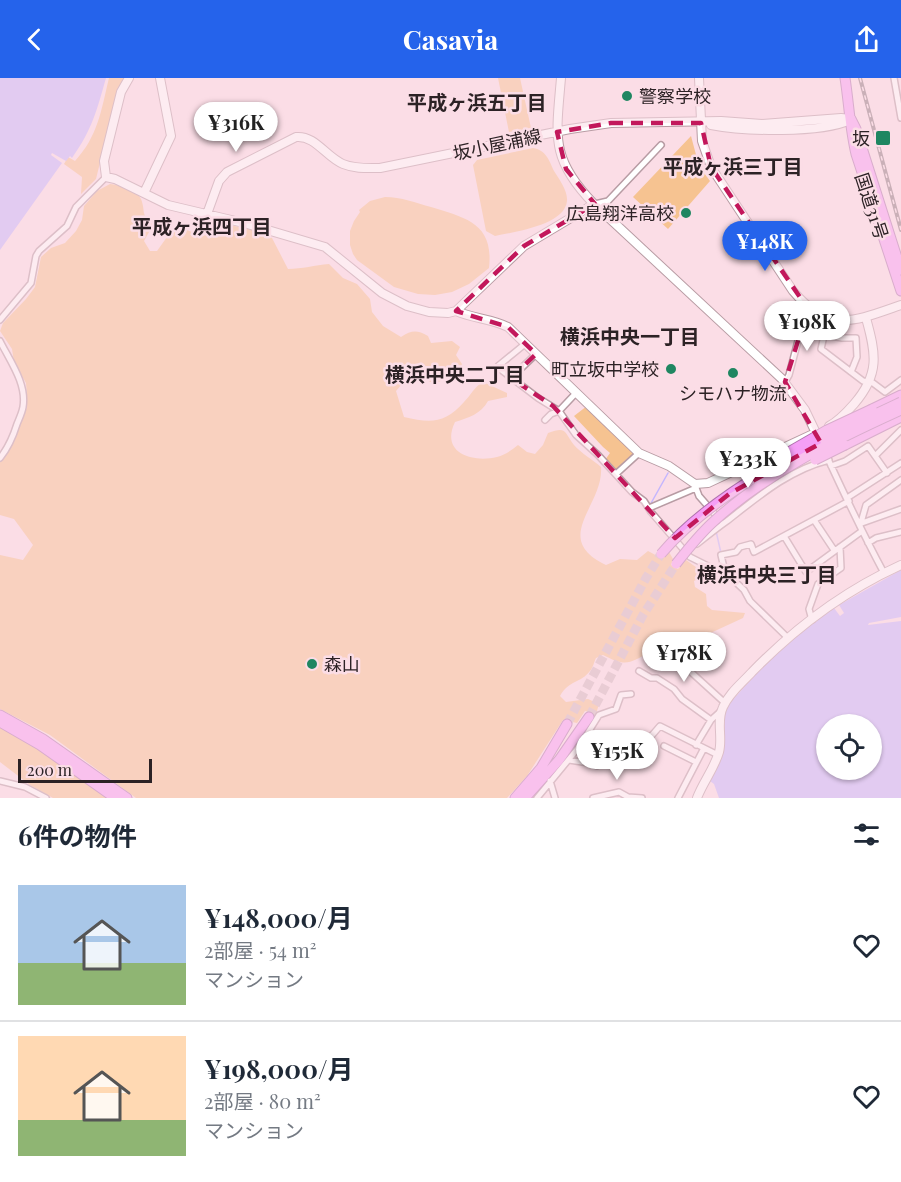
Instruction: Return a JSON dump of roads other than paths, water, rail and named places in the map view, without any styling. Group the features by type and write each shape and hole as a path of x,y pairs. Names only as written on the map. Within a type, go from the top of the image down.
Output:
{"highway":[{"name":"国道31号","path":"844,78 851,119 850,131 856,154 901,291"},
{"name":"国道31号","path":"851,119 901,270"},
{"path":"661,554 695,520 745,479 795,447 901,395"},
{"path":"695,520 729,494 765,472 901,402"},
{"path":"676,564 713,522 759,486 810,455 901,410"},
{"path":"688,550 714,525 761,490 901,417"},
{"path":"0,715 43,739 127,798"},
{"path":"526,798 547,780 590,717"},
{"path":"0,722 40,745 115,798"},
{"path":"515,798 541,768 567,724"}],"street":[{"path":"106,177 104,161 121,92 129,78"},
{"path":"144,193 171,136 160,78"},
{"path":"561,78 557,132 566,169 594,204 785,382 805,410 884,573"},
{"path":"699,78 702,141 711,167 793,291 808,309 828,318 847,321 866,318 901,305"},
{"path":"894,78 901,118"},
{"name":"坂小屋浦線","path":"207,214 219,181 227,172 296,137 304,136 342,164 362,168 380,168 611,123 721,121 762,124 851,119"},
{"path":"106,177 115,179 168,205 325,247 382,293 406,306 429,312 448,313 456,311 524,246 594,204 608,201 661,145"},
{"path":"0,320 31,283 39,250 67,226 76,207 106,177"},
{"path":"785,382 808,309"},
{"path":"456,311 465,315 494,320 508,327 639,453 669,466 697,486 699,496 723,524"},
{"path":"828,318 821,349 863,381 885,392 901,380"},
{"path":"649,507 708,483 816,433 848,411 862,395 869,382 875,357 866,318"},
{"path":"825,335 856,338 857,357 851,372"},
{"path":"0,341 20,382 23,407 14,433 0,458"},
{"path":"525,344 498,366 511,378 559,411 576,435 632,492 644,501 699,563 716,570 723,568"},
{"path":"511,378 536,354"},
{"path":"545,420 551,414 559,411 576,393"},
{"path":"875,456 901,430"},
{"path":"688,550 776,484 816,464 845,461 868,446 887,473"},
{"path":"616,474 639,453"},
{"path":"788,638 750,601 744,590 723,568 721,555 736,552 740,547 751,544 754,552 848,500 901,463"},
{"path":"862,527 866,505 901,480"},
{"path":"784,536 806,572 862,527 901,509"},
{"path":"812,620 809,609 818,584 841,568 837,548 814,520"},
{"path":"868,543 876,538 901,532"},
{"path":"696,745 711,720 721,711 738,686 788,638 884,573 901,566"},
{"path":"639,671 651,678 657,678 674,689 682,699 711,720"},
{"path":"692,673 725,703"},
{"path":"537,798 547,780 569,760 599,715 616,709 621,695 631,694"},
{"path":"697,798 718,755 721,711"},
{"path":"569,760 597,766 611,757 643,754 647,741 660,726 718,755"},
{"path":"664,746 696,762"},
{"path":"678,798 704,748"},
{"path":"547,780 555,798"},
{"path":"0,781 25,787 46,798"},
{"path":"593,798 619,792 628,797 642,798"}],"waterway":[{"path":"650,505 668,473"},
{"path":"716,531 721,553"}],"tunnel":[{"path":"567,724 661,554"},
{"path":"589,717 643,615 676,564"}],"railway":[{"path":"860,78 901,230"}],"place":[{"name":"警察学校","path":"627,96"},
{"name":"坂","path":"883,138"},
{"name":"広島翔洋高校","path":"686,213"},
{"name":"町立坂中学校","path":"671,369"},
{"name":"シモハナ物流","path":"733,373"},
{"name":"森山","path":"312,664"}],"district":[{"name":"平成ヶ浜五丁目","path":"477,101"},
{"name":"平成ヶ浜三丁目","path":"733,165"},
{"name":"平成ヶ浜四丁目","path":"202,225"},
{"name":"横浜中央一丁目","path":"630,335"},
{"name":"横浜中央二丁目","path":"455,373"},
{"name":"横浜中央三丁目","path":"767,573"}]}
